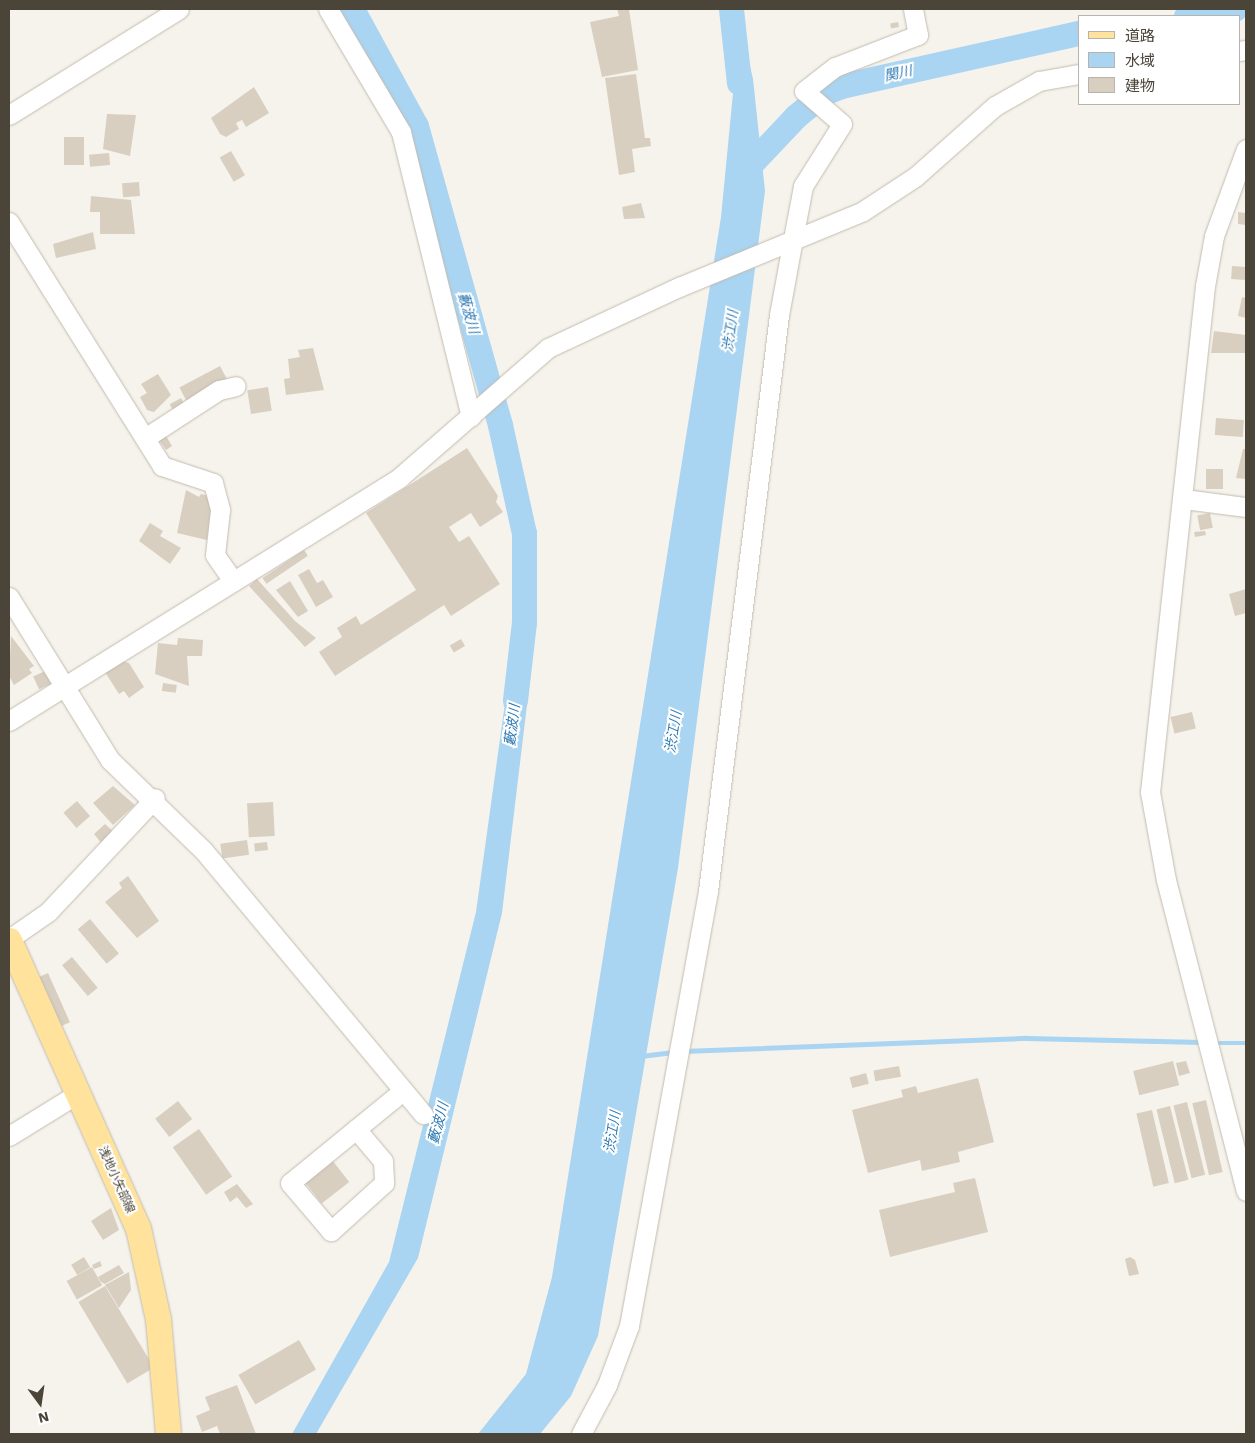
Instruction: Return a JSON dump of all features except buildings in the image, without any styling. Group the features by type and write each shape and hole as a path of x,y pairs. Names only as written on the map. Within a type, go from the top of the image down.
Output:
{"main road":[{"name":"浅地小矢部線","path":"9,939 138,1228 151,1275 167,1392 168,1434"}],"street":[{"path":"9,115 179,9"},
{"path":"328,9 401,132 475,413"},
{"path":"581,1434 607,1385 629,1326 673,1099 708,891 789,240 804,186 842,124 804,91 835,67 894,48 918,35 913,9"},
{"path":"9,721 399,478 548,348 679,286 864,211 915,177 996,106 1038,81 1078,74"},
{"path":"1246,149 1214,236 1204,286 1184,499 1150,792 1166,880 1246,1191"},
{"path":"9,222 162,466 213,483 219,492 215,555 233,580"},
{"path":"145,438 220,390 236,386"},
{"path":"1184,499 1246,507"},
{"path":"9,597 110,760 155,798 423,1114"},
{"path":"9,939 48,912 155,798"},
{"path":"356,1129 383,1161 384,1183 331,1231 290,1183 356,1129 403,1091"},
{"path":"9,1136 77,1094"}],"water":[{"path":"740,21 753,79 765,191 678,868 598,1336 571,1396 540,1434 478,1434 526,1374 552,1277 721,217"},
{"path":"532,663 502,913 418,1258 316,1434 292,1434 389,1262 476,912 510,667"}],"waterway":[{"name":"藪波川","path":"352,9 416,126 500,425 524,533 524,622 515,700"},
{"name":"渋江川","path":"731,9 739,83"},
{"name":"関川","path":"1193,15 1234,9"},
{"name":"関川","path":"747,168 796,116 824,93 841,86 1078,33"},
{"path":"683,1051 1026,1038 1202,1042"},
{"path":"1213,1043 1246,1043"},
{"path":"641,1056 673,1052"}]}
